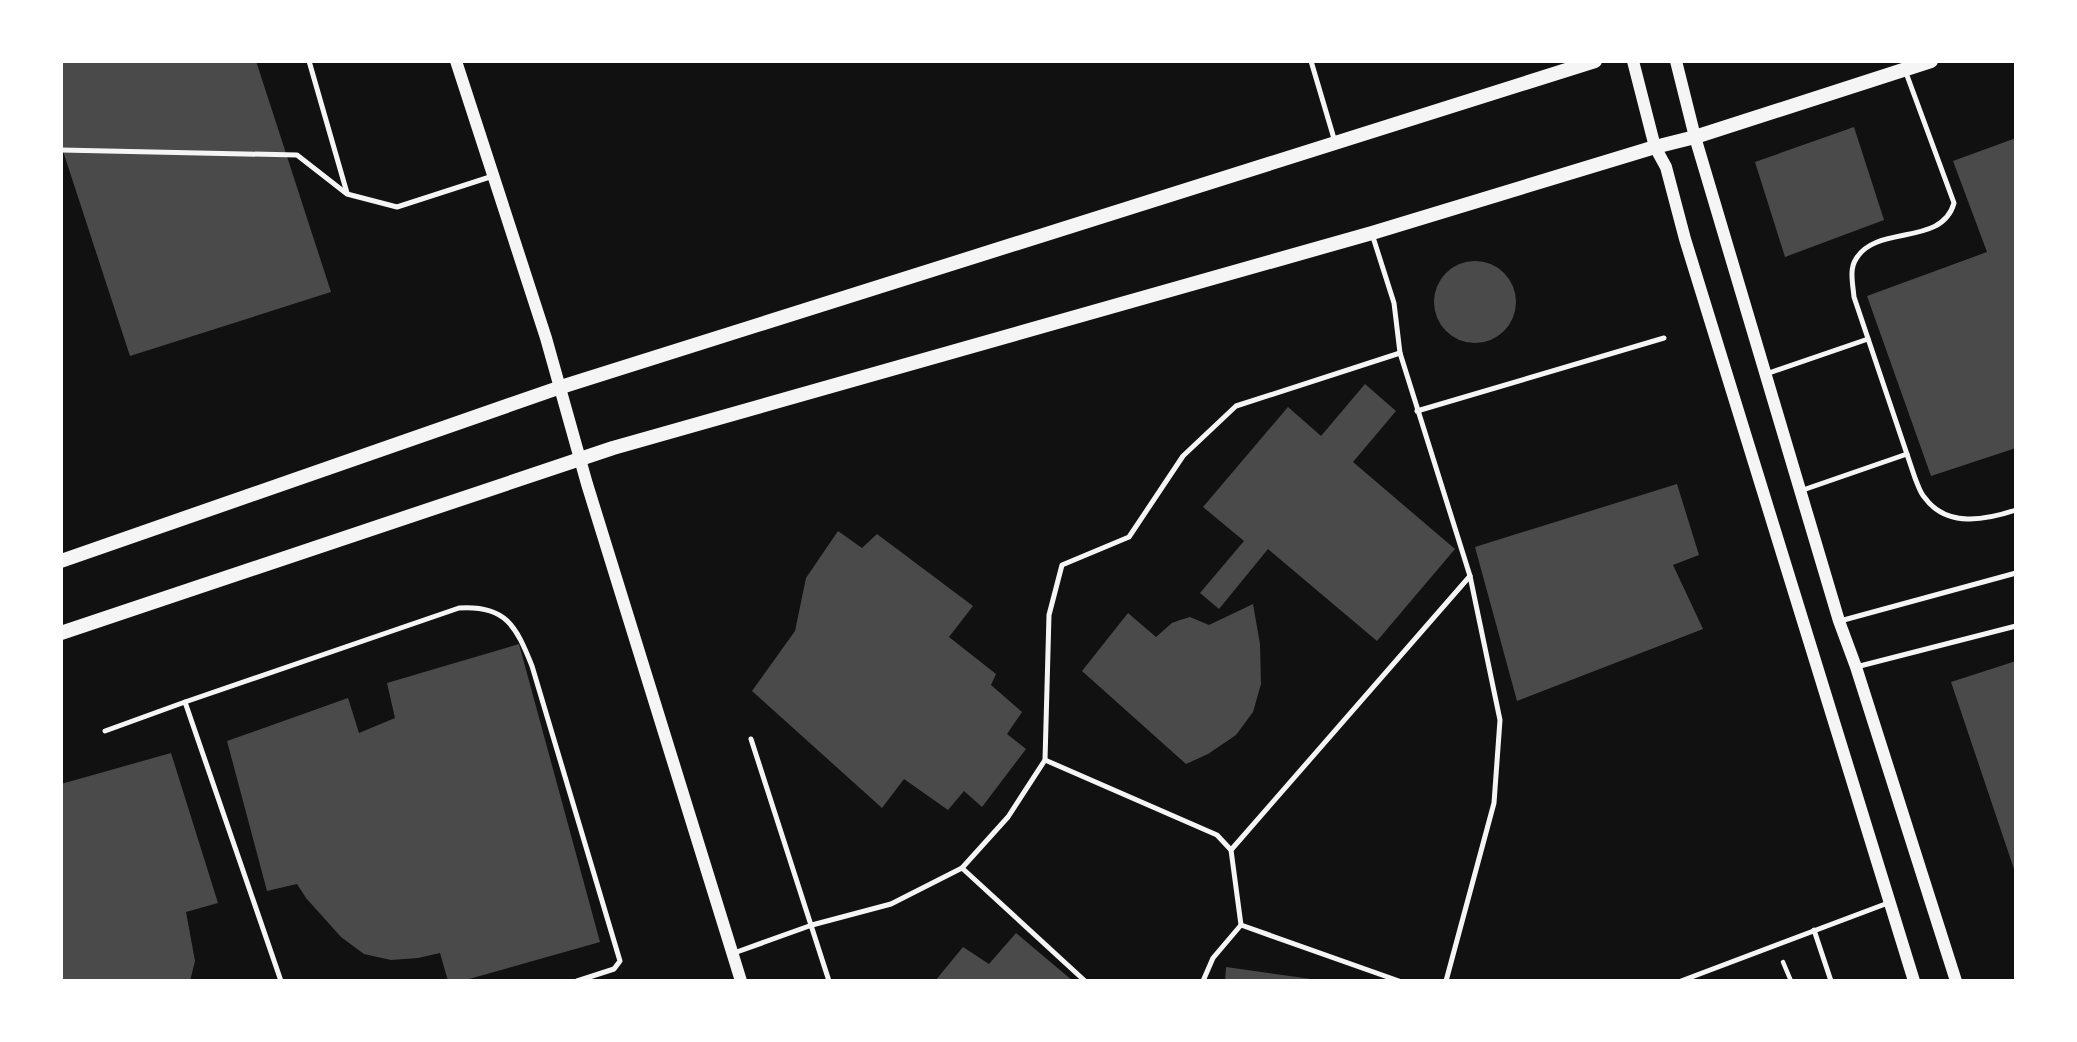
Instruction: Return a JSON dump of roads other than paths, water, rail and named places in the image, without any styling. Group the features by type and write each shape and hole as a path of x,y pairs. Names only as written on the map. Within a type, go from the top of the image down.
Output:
{"main road":[{"path":"61,561 561,387 1595,61"},
{"path":"61,633 639,441 1372,233 1695,137 1931,61"}],"street":[{"path":"456,61 561,387 580,461 741,981"},
{"path":"1633,61 1655,147 1666,167 1685,239 1914,981"},
{"path":"1676,61 1695,137 1839,621 1956,981"}],"lane":[{"path":"309,61 347,194"},
{"path":"1311,61 1335,144"},
{"path":"1905,69 1954,203 1950,215 1940,225 1867,246 1854,260 1854,296 1907,454 1925,499 1940,512 1956,519 1995,517 2016,510"},
{"path":"61,150 297,155 347,194 397,207 493,176"},
{"path":"1372,233 1394,303 1400,353 1469,576 1500,720 1494,803 1446,981"},
{"path":"1417,411 1664,338"},
{"path":"1766,374 1868,339"},
{"path":"731,954 811,925 891,904 962,868 1008,817 1045,760 1049,615 1062,565 1129,537 1182,456 1236,406 1400,353"},
{"path":"1800,491 1907,454"},
{"path":"1839,621 2016,573"},
{"path":"1231,850 1469,576"},
{"path":"105,731 458,608 486,608 503,617 519,632 533,666 620,961 614,969 577,981"},
{"path":"1856,667 2016,626"},
{"path":"185,702 281,981"},
{"path":"751,739 829,981"},
{"path":"1045,760 1217,835 1231,850 1241,925 1213,958 1203,981"},
{"path":"962,868 1086,981"},
{"path":"1681,981 1889,902"},
{"path":"1241,925 1399,981"},
{"path":"1814,930 1831,981"}]}
